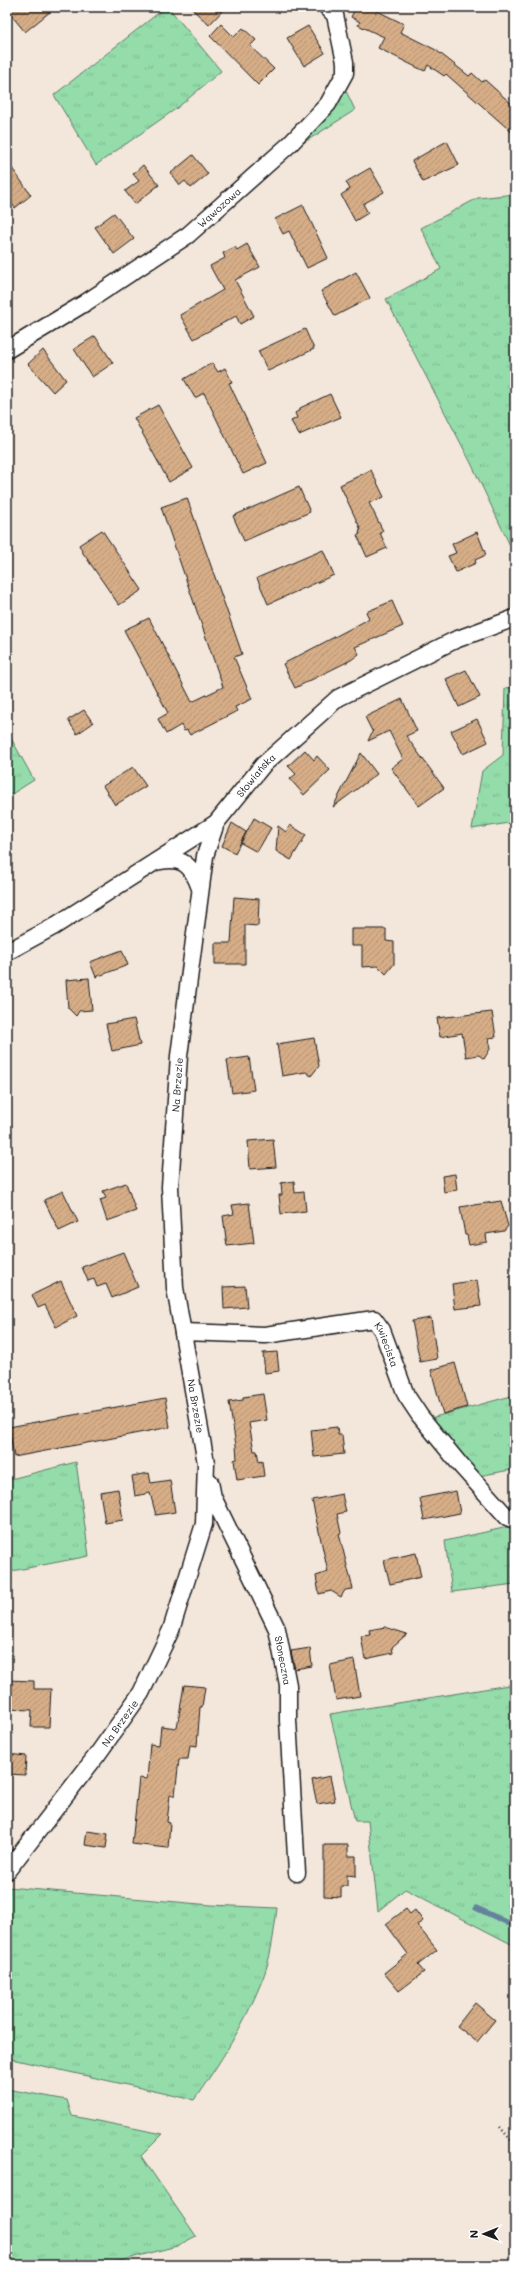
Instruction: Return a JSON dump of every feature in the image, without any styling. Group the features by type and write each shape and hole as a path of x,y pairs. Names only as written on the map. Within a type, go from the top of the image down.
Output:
{"street":[{"name":"Wąwozowa","path":"7,350 98,295 188,235 284,149 328,104 345,73 346,62 335,15 327,7"},
{"name":"Słowiańska","path":"11,945 53,927 216,823 263,765 338,698 455,640 515,618"},
{"name":"Na Brzezie","path":"7,1871 97,1755 138,1697 153,1672 171,1630 204,1524 206,1463 175,1288 170,1188 179,1056 200,888 205,856 216,823"},
{"name":"Na Brzezie","path":"153,862 168,859 182,862 194,870 200,888"},
{"name":"Kwiecista","path":"183,1332 265,1335 374,1319 382,1330 406,1395 420,1416 462,1467 507,1517 515,1520"},
{"name":"Słoneczna","path":"206,1463 213,1496 277,1629 288,1685 288,1720 297,1873"}],"path":[{"path":"500,2127 515,2145"}],"green space":[{"path":"166,7 168,7 221,71 177,108 96,165 54,95"},
{"path":"346,91 355,110 297,147"},
{"path":"515,194 515,556 471,463 386,299 441,269 421,228 478,198"},
{"path":"515,687 515,822 472,829 482,771 503,755 505,688"},
{"path":"7,731 34,780 7,797"},
{"path":"515,1395 515,1469 479,1476 427,1419"},
{"path":"76,1462 89,1556 7,1572 7,1480"},
{"path":"508,1527 515,1529 515,1584 452,1592 445,1541"},
{"path":"515,1684 515,1946 405,1889 378,1911 368,1821 355,1821 330,1714"},
{"path":"7,1887 211,1905 277,1908 272,1946 264,1974 254,1999 231,2043 194,2100 7,2058"},
{"path":"7,2089 67,2100 72,2116 163,2134 141,2156 196,2236 177,2246 104,2265 7,2265"}],"building":[{"path":"7,7 56,7 25,32 7,10"},
{"path":"190,7 226,7 209,25"},
{"path":"356,7 369,7 404,24 400,32 436,50 469,76 472,73 482,82 485,80 515,107 515,135 446,74 444,76 428,65 425,71 378,48 384,37 358,25 360,22 351,17"},
{"path":"221,24 234,37 243,28 256,40 250,46 274,69 258,85 210,36"},
{"path":"308,26 325,53 304,66 287,38"},
{"path":"447,141 459,165 423,182 412,161"},
{"path":"193,155 208,174 191,188 185,181 180,185 171,173"},
{"path":"7,161 31,195 15,208 7,197"},
{"path":"143,165 159,185 135,204 125,191 139,181 133,174"},
{"path":"370,168 384,192 363,204 368,213 355,221 341,195 350,189 346,182"},
{"path":"303,205 328,258 307,268 289,231 283,234 275,219"},
{"path":"114,213 134,239 114,254 95,227"},
{"path":"247,244 260,267 235,280 254,316 240,324 236,316 194,339 180,315 223,290 210,266 225,258 223,253 235,247 237,250"},
{"path":"356,272 370,298 335,316 321,291"},
{"path":"305,329 314,349 268,371 258,351"},
{"path":"95,336 113,363 92,377 74,349"},
{"path":"43,350 66,380 53,392 28,364"},
{"path":"212,363 218,372 225,368 232,382 229,383 267,463 243,474 204,393 195,398 184,379"},
{"path":"330,394 341,417 299,435 291,421 297,418 295,413 300,410 300,408"},
{"path":"158,405 193,468 169,482 134,418"},
{"path":"371,470 384,497 369,503 383,531 380,533 387,548 367,557 357,535 360,534 359,531 361,530 340,485"},
{"path":"299,487 310,512 244,541 233,516"},
{"path":"187,498 242,654 234,657 252,699 235,707 237,711 190,735 187,730 184,731 181,725 166,734 158,719 168,713 124,630 149,618 192,702 223,687 161,507"},
{"path":"102,530 142,590 119,605 79,545"},
{"path":"477,532 486,555 475,560 476,563 456,572 448,556 456,553 452,544"},
{"path":"323,550 334,575 268,604 257,578"},
{"path":"392,601 403,626 355,647 359,654 351,660 295,688 283,664 365,621 369,618 366,612"},
{"path":"466,670 480,697 459,707 446,679"},
{"path":"402,699 417,731 406,736 444,788 419,806 391,768 403,759 389,731 368,741 373,730 372,731 365,717"},
{"path":"84,710 93,723 77,734 68,720"},
{"path":"477,719 488,742 463,754 451,731"},
{"path":"305,750 314,760 317,756 330,770 304,795 290,779 296,774 288,766"},
{"path":"361,753 377,774 333,807"},
{"path":"133,767 146,786 115,805 103,786"},
{"path":"254,818 271,828 257,852 241,843"},
{"path":"232,823 246,832 235,853 222,846"},
{"path":"290,825 306,835 291,860 276,851 278,826 286,832"},
{"path":"234,897 259,899 258,926 245,925 245,964 215,964 215,943 231,943"},
{"path":"351,929 386,929 386,941 394,942 394,964 386,974 378,966 362,967 362,946 351,946"},
{"path":"122,950 128,965 96,977 90,962"},
{"path":"89,978 92,1010 79,1011 76,1016 68,1008 66,980"},
{"path":"492,1012 496,1037 488,1038 490,1049 484,1059 479,1055 466,1057 462,1033 440,1037 437,1018"},
{"path":"134,1019 140,1045 112,1051 106,1024"},
{"path":"314,1038 319,1066 311,1076 306,1072 282,1076 277,1044"},
{"path":"249,1057 254,1090 232,1093 227,1060"},
{"path":"273,1139 276,1167 250,1169 248,1141"},
{"path":"455,1174 457,1190 444,1192 442,1176"},
{"path":"294,1181 295,1193 304,1192 306,1211 281,1214 279,1195 282,1195 281,1183"},
{"path":"126,1183 136,1211 107,1221 100,1200 106,1198 103,1191"},
{"path":"63,1191 78,1222 59,1231 44,1200"},
{"path":"501,1201 508,1226 504,1231 486,1234 487,1242 469,1245 467,1235 465,1235 460,1207"},
{"path":"249,1203 254,1243 227,1246 223,1216 234,1214 232,1205"},
{"path":"123,1252 138,1287 112,1298 106,1284 97,1287 94,1279 88,1281 82,1267"},
{"path":"477,1280 481,1306 455,1309 452,1284"},
{"path":"61,1281 77,1316 56,1327 45,1305 38,1308 32,1295"},
{"path":"245,1286 247,1307 224,1309 223,1287"},
{"path":"431,1318 437,1359 420,1362 412,1321"},
{"path":"277,1352 279,1371 265,1373 263,1353"},
{"path":"455,1363 467,1407 443,1414 431,1370"},
{"path":"263,1394 267,1420 249,1423 254,1451 257,1451 259,1462 262,1461 264,1476 237,1480 234,1460 237,1459 236,1445 229,1402 243,1400 243,1397"},
{"path":"165,1398 170,1427 14,1457 9,1427"},
{"path":"337,1427 338,1435 342,1435 344,1454 314,1457 311,1430"},
{"path":"149,1473 151,1483 170,1480 175,1512 156,1515 150,1493 135,1496 132,1476"},
{"path":"118,1489 123,1520 105,1523 100,1492"},
{"path":"456,1491 460,1513 424,1520 420,1498"},
{"path":"342,1494 346,1512 337,1514 341,1533 339,1534 353,1589 345,1590 341,1597 331,1591 319,1594 316,1576 328,1572 312,1500"},
{"path":"416,1553 421,1577 390,1584 384,1560"},
{"path":"385,1627 407,1634 392,1647 393,1653 365,1659 361,1636 370,1635 369,1630"},
{"path":"310,1648 312,1666 295,1669 291,1651"},
{"path":"354,1660 360,1696 336,1700 330,1665"},
{"path":"7,1680 34,1681 34,1689 51,1689 49,1727 31,1727 32,1710 7,1709"},
{"path":"184,1685 205,1687 202,1707 200,1707 197,1746 190,1745 188,1759 179,1759 175,1795 170,1795 167,1822 170,1823 168,1848 132,1844 139,1778 147,1779 150,1744 159,1745 161,1726 177,1728"},
{"path":"7,1754 26,1756 25,1775 7,1774"},
{"path":"330,1776 335,1801 317,1804 312,1780"},
{"path":"87,1831 108,1834 106,1848 85,1845"},
{"path":"324,1845 348,1845 348,1856 356,1856 356,1876 347,1875 347,1886 341,1886 341,1897 324,1896"},
{"path":"406,1909 410,1914 415,1910 423,1921 417,1925 437,1950 418,1965 424,1972 399,1991 384,1973 408,1954 386,1924"},
{"path":"475,2003 495,2020 477,2042 457,2026"}],"waterway":[{"path":"476,1908 515,1926"}]}
